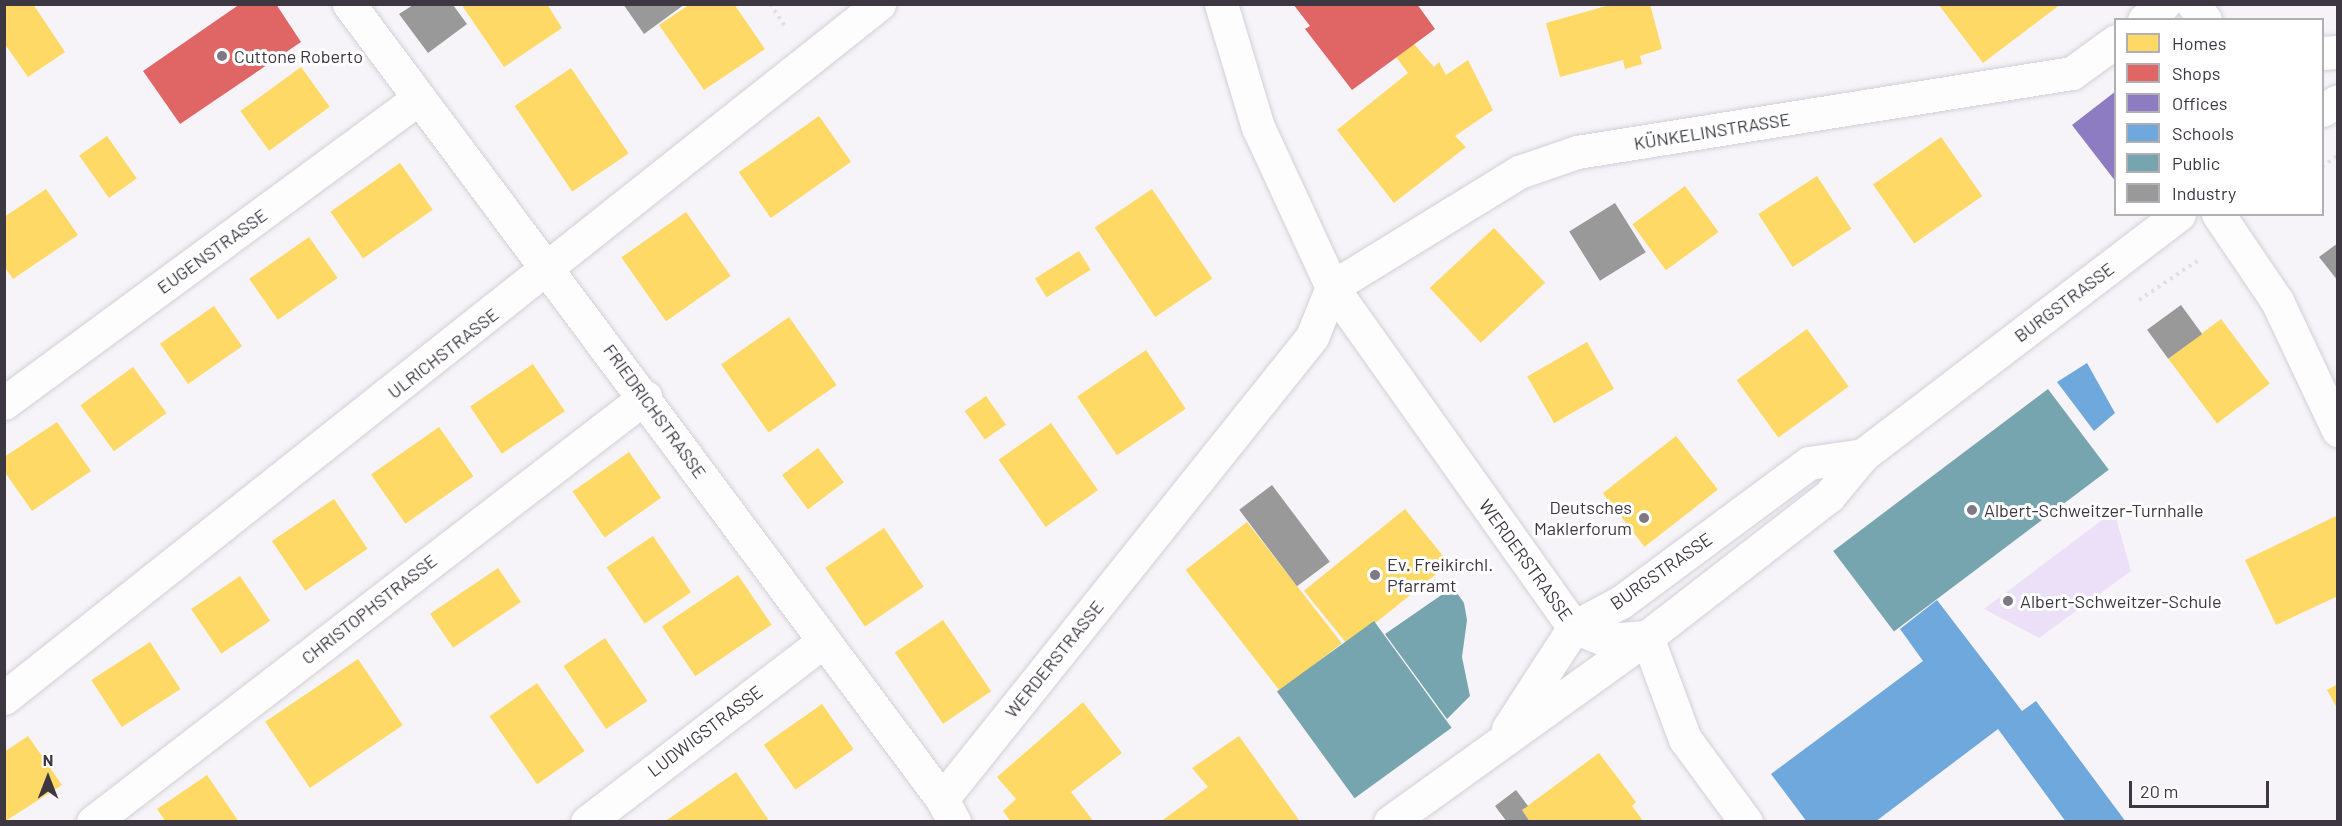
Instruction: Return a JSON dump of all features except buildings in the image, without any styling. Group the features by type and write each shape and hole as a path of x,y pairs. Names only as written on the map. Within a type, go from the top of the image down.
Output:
{"street":[{"name":"FRIEDRICHSTRASSE","path":"350,4 645,397 948,810"},
{"name":"ULRICHSTRASSE","path":"4,698 550,269 879,4"},
{"name":"WERDERSTRASSE","path":"1221,4 1258,127 1332,287 1574,627 1607,640 1647,637"},
{"path":"2146,18 2164,4"},
{"path":"2193,4 2204,18"},
{"name":"KÜNKELINSTRASSE","path":"1332,287 1519,172 1577,152 2072,74 2114,42"},
{"name":"EUGENSTRASSE","path":"4,403 419,98"},
{"path":"2324,109 2337,101"},
{"name":"BURGSTRASSE","path":"1390,822 1501,740 1579,689 1647,637 1829,496 1863,455 2176,216"},
{"path":"2219,216 2277,301 2335,425"},
{"name":"WERDERSTRASSE","path":"948,810 1312,337 1332,287"},
{"name":"CHRISTOPHSTRASSE","path":"93,822 645,397"},
{"name":"BURGSTRASSE","path":"1501,740 1574,627 1621,602 1809,463 1863,455"},
{"path":"1647,637 1685,740 1746,822"},
{"name":"LUDWIGSTRASSE","path":"586,822 824,641"}],"path":[{"path":"2324,165 2337,155"}],"shaded area":[{"path":"2114,511 2131,571 2039,638 1984,609"}],"place":[{"name":"Cuttone Roberto","path":"222,56"},
{"name":"Albert-Schweitzer-Turnhalle","path":"1972,510"},
{"name":"Deutsches Maklerforum","path":"1644,518"},
{"name":"Ev. Freikirchl. Pfarramt","path":"1375,575"},
{"name":"Albert-Schweitzer-Schule","path":"2008,601"}]}
